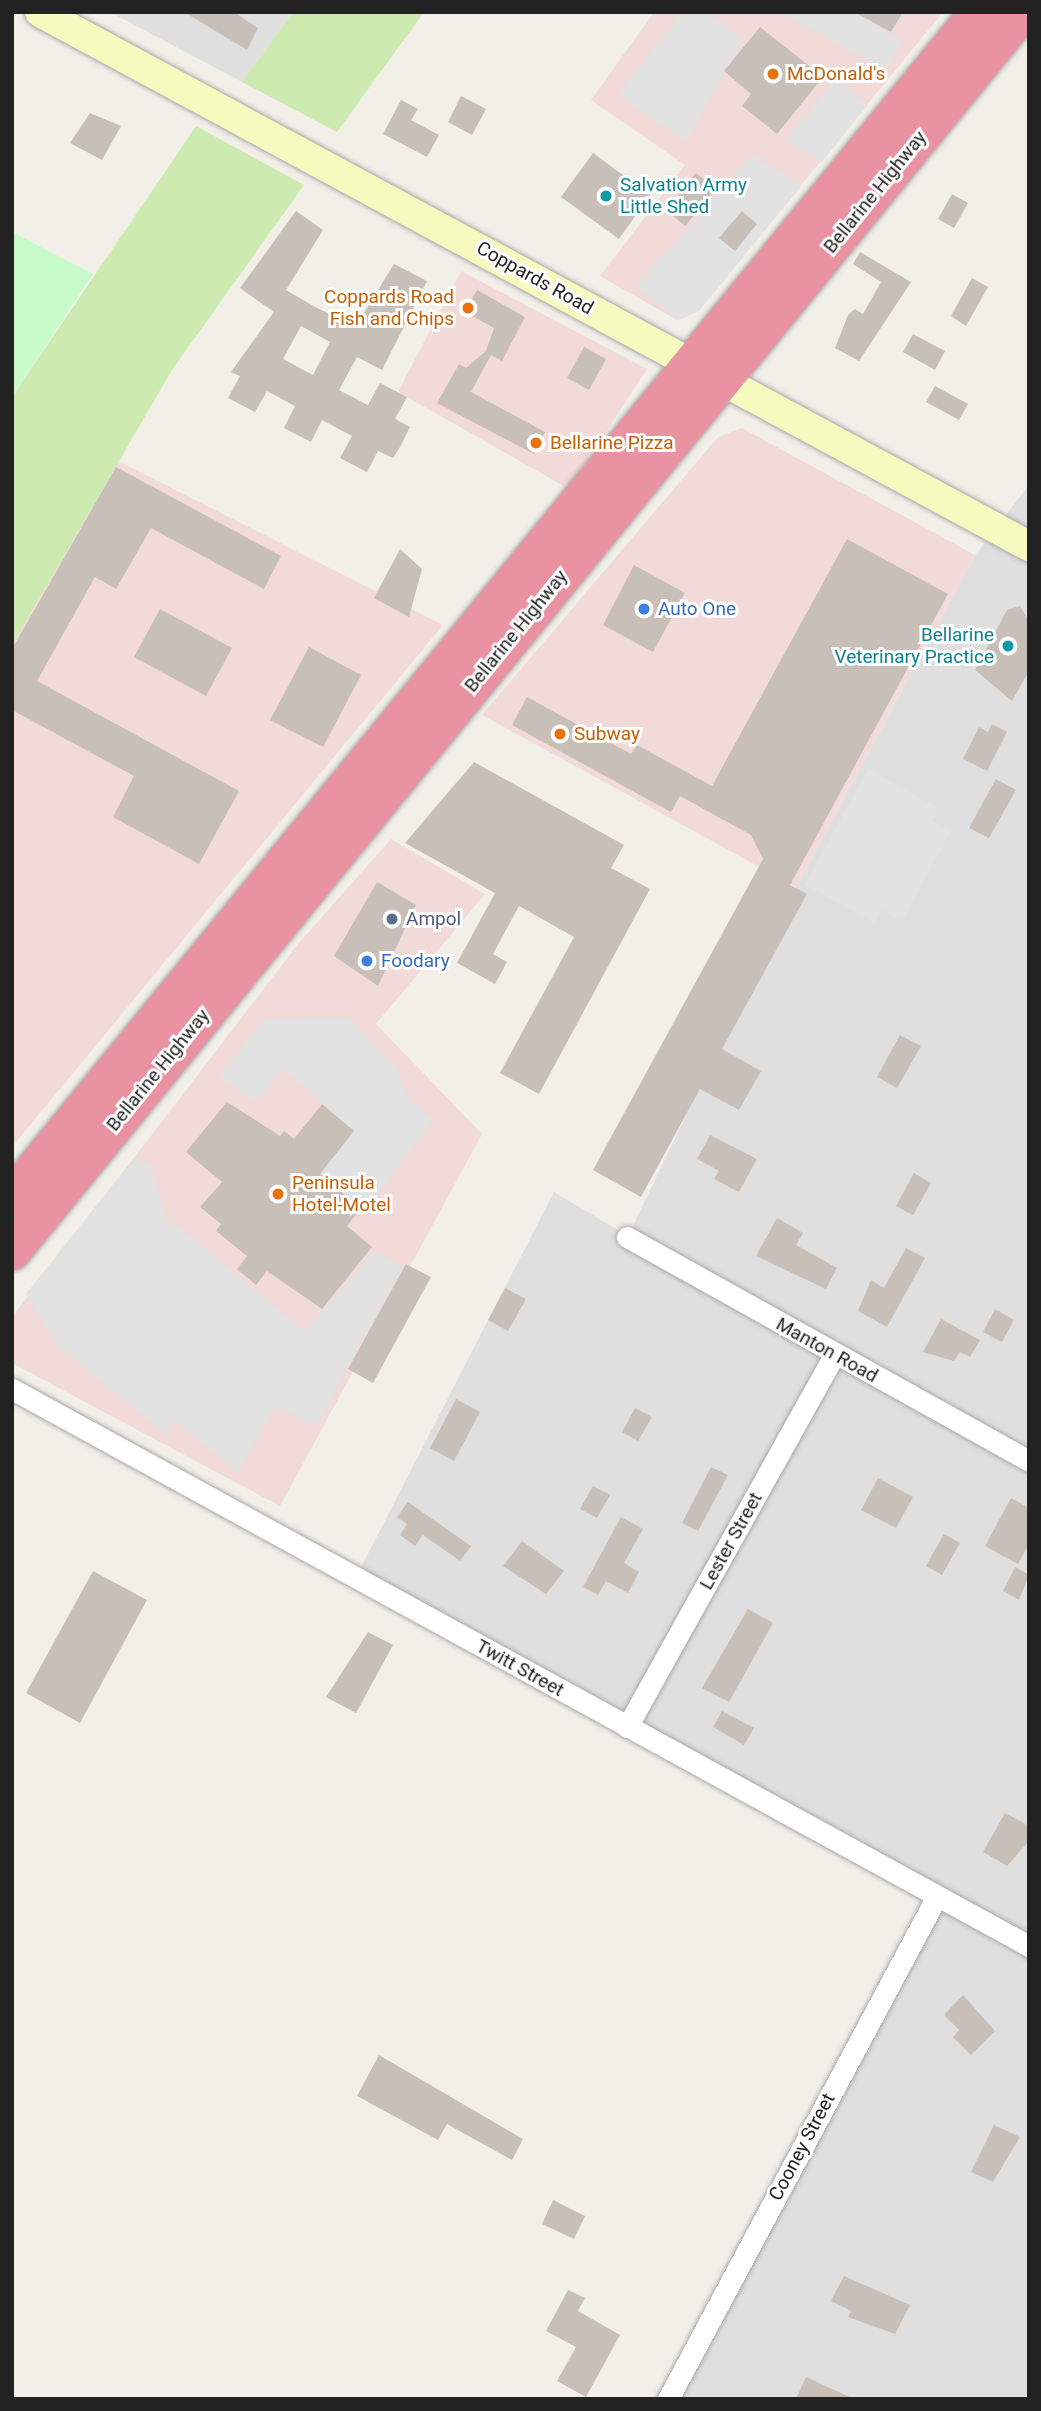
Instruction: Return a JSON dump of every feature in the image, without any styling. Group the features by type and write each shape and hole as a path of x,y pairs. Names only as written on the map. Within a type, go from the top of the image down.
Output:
{"highway":[{"name":"Bellarine Highway","path":"12,1251 707,371 979,12"},
{"name":"Bellarine Highway","path":"12,1196 707,371 1022,12"}],"street":[{"name":"Coppards Road","path":"40,12 1029,546"},
{"name":"Manton Road","path":"627,1237 834,1355 1029,1461"},
{"name":"Lester Street","path":"627,1727 834,1355"},
{"name":"Twitt Street","path":"12,1389 1029,1946"},
{"name":"Cooney Street","path":"667,2399 937,1896"}],"shaded area":[{"path":"110,12 293,12 242,82"},
{"path":"654,12 943,12 700,309 677,320 600,276 685,165 591,100"},
{"path":"682,12 707,12 743,40 686,141 618,96"},
{"path":"780,12 854,12 902,41 886,70"},
{"path":"835,80 867,106 821,163 786,139"},
{"path":"752,155 802,185 699,311 679,320 636,286"},
{"path":"461,271 647,369 569,489 398,392"},
{"path":"742,428 975,555 796,887 482,715 718,437"},
{"path":"116,460 443,625 12,1147 12,645"},
{"path":"1029,485 1029,2399 667,2399 937,1896 356,1577 554,1192 628,1236 796,887 975,555"},
{"path":"868,769 938,808 932,821 951,831 902,921 882,910 875,923 805,885"},
{"path":"391,839 485,894 376,1024 482,1134 280,1506 12,1363 12,1317 298,944"},
{"path":"349,1018 393,1065 409,1099 432,1120 365,1211 320,1174 354,1131 283,1068 256,1102 219,1077 263,1019"},
{"path":"134,1158 150,1165 166,1217 305,1332 374,1251 403,1267 316,1426 275,1405 238,1473 172,1418 168,1436 59,1347 26,1294"}],"green space":[{"path":"293,12 424,12 337,132 242,82"},
{"path":"196,126 304,185 172,370 12,645 12,397"},
{"path":"12,232 93,274 12,397"}],"building":[{"path":"184,12 234,12 258,28 247,50"},
{"path":"854,12 903,12 891,32"},
{"name":"McDonald's","path":"760,27 823,77 777,134 742,106 751,94 724,71"},
{"path":"461,96 486,109 472,135 448,122"},
{"path":"401,100 418,109 411,120 439,135 427,157 383,134"},
{"path":"90,113 121,126 102,160 70,143"},
{"name":"Salvation Army Little Shed","path":"593,153 650,195 619,239 561,197"},
{"path":"696,173 716,189 685,226 666,210"},
{"path":"952,194 968,203 954,228 938,219"},
{"path":"296,211 323,230 286,290 317,308 356,326 394,264 427,281 382,370 357,357 339,390 368,405 380,383 407,397 395,419 410,427 393,458 378,451 367,472 340,458 352,436 322,420 311,442 284,428 295,406 267,391 255,412 228,398 240,376 231,372 274,312 240,288","holes":["301,326 330,342 313,375 283,359"]},
{"path":"742,211 757,224 735,251 719,238"},
{"path":"860,252 911,282 859,361 835,348 848,315 855,309 863,314 881,282 853,264"},
{"path":"972,278 988,287 966,326 951,316"},
{"path":"477,290 525,317 502,361 491,355 471,392 545,432 534,454 437,403 459,364 466,368 486,351 494,328 465,312"},
{"path":"913,334 945,351 935,370 903,352"},
{"path":"584,347 606,359 589,390 567,378"},
{"path":"935,386 968,404 959,420 926,402"},
{"path":"116,467 281,556 264,589 151,528 116,589 95,577 37,681 239,791 199,864 113,817 134,776 12,710 12,649"},
{"path":"847,539 948,594 790,885 807,894 722,1049 761,1071 739,1110 700,1089 641,1197 593,1170 763,859 751,835 680,796 671,812 512,725 527,697 631,754 637,745 712,786"},
{"path":"400,549 422,569 409,617 374,598"},
{"name":"Auto One","path":"634,565 685,593 653,652 603,625"},
{"name":"Bellarine Veterinary Practice","path":"1020,606 1029,621 1029,671 1012,701 975,670 1007,610"},
{"path":"160,609 232,648 206,696 134,657"},
{"path":"309,647 361,675 323,747 270,720"},
{"path":"992,724 1007,732 987,771 963,759 979,727 988,732"},
{"path":"474,762 624,845 611,868 650,889 539,1094 500,1073 574,937 519,906 493,954 507,962 495,984 457,963 495,893 405,843"},
{"path":"996,779 1016,790 989,838 969,828"},
{"path":"377,882 416,905 378,986 334,956"},
{"path":"900,1035 921,1046 897,1088 877,1077"},
{"name":"Peninsula Hotel-Motel","path":"227,1102 280,1136 284,1131 294,1139 322,1104 354,1131 320,1174 361,1208 347,1226 372,1247 322,1309 267,1271 256,1285 237,1269 247,1256 216,1231 221,1224 200,1207 222,1182 186,1152"},
{"path":"710,1135 757,1159 739,1192 714,1179 719,1171 697,1159"},
{"path":"914,1173 931,1183 913,1215 896,1206"},
{"path":"777,1218 803,1233 796,1245 837,1268 826,1289 756,1256"},
{"path":"906,1248 925,1258 887,1327 858,1311 871,1280 884,1288"},
{"path":"406,1264 431,1277 373,1383 348,1369"},
{"path":"505,1288 526,1299 508,1331 488,1320"},
{"path":"995,1309 1014,1320 1002,1342 983,1332"},
{"path":"941,1319 980,1340 970,1357 960,1352 954,1361 923,1352"},
{"path":"456,1399 480,1412 454,1461 430,1448"},
{"path":"635,1408 652,1417 638,1441 622,1432"},
{"path":"711,1467 728,1475 698,1531 682,1523"},
{"path":"878,1478 913,1497 896,1528 861,1510"},
{"path":"593,1486 610,1495 597,1518 580,1509"},
{"path":"1011,1498 1029,1508 1029,1544 1018,1564 985,1546"},
{"path":"408,1502 471,1546 460,1561 423,1535 415,1546 400,1535 407,1524 397,1517"},
{"path":"621,1517 643,1529 624,1563 639,1572 628,1593 606,1581 598,1595 583,1587"},
{"path":"944,1534 960,1543 942,1575 926,1566"},
{"path":"522,1541 564,1571 546,1594 503,1566"},
{"path":"1015,1567 1029,1575 1019,1600 1003,1591"},
{"path":"93,1571 147,1600 80,1723 26,1693"},
{"path":"748,1609 773,1623 729,1702 702,1688"},
{"path":"368,1632 393,1645 356,1713 326,1697"},
{"path":"722,1711 754,1728 744,1745 713,1727"},
{"path":"1005,1813 1029,1826 1029,1841 1007,1866 983,1852"},
{"path":"963,1995 995,2031 971,2055 953,2037 959,2030 944,2015"},
{"path":"379,2055 523,2139 512,2160 447,2124 438,2140 357,2096"},
{"path":"994,2125 1020,2137 993,2182 971,2172"},
{"path":"553,2200 585,2216 574,2239 542,2224"},
{"path":"844,2276 910,2305 895,2334 848,2317 851,2311 831,2301"},
{"path":"568,2290 585,2298 578,2311 620,2335 586,2397 557,2381 576,2347 546,2331"},
{"path":"806,2377 854,2399 796,2399"}],"place":[{"name":"McDonald's","path":"773,74"},
{"name":"Salvation Army Little Shed","path":"606,196"},
{"name":"Coppards Road Fish and Chips","path":"468,308"},
{"name":"Bellarine Pizza","path":"536,443"},
{"name":"Auto One","path":"644,609"},
{"name":"Bellarine Veterinary Practice","path":"1008,646"},
{"name":"Subway","path":"560,734"},
{"name":"Ampol","path":"392,919"},
{"name":"Foodary","path":"367,961"},
{"name":"Peninsula Hotel-Motel","path":"278,1194"}]}
